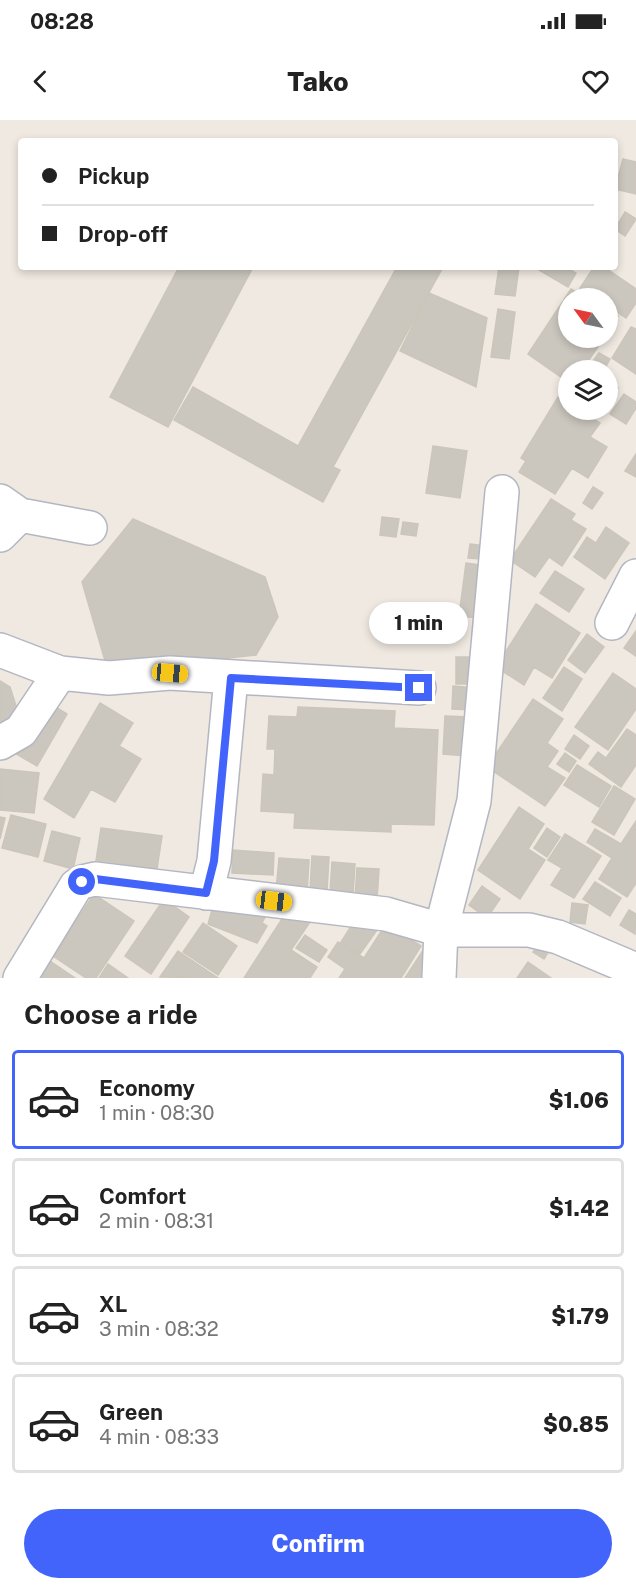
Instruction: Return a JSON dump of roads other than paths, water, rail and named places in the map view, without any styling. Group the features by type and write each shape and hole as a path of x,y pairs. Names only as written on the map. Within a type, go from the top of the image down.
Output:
{"street":[{"path":"439,978 441,930 474,801 502,492"},
{"path":"7,517 90,528"},
{"path":"612,623 636,576"},
{"path":"0,650 60,673 109,678 170,673 419,688"},
{"path":"0,743 21,731 60,673"},
{"path":"206,893 214,861 231,678"},
{"path":"20,978 76,886 95,879 386,914 441,930 529,930 558,937 636,970"}]}
